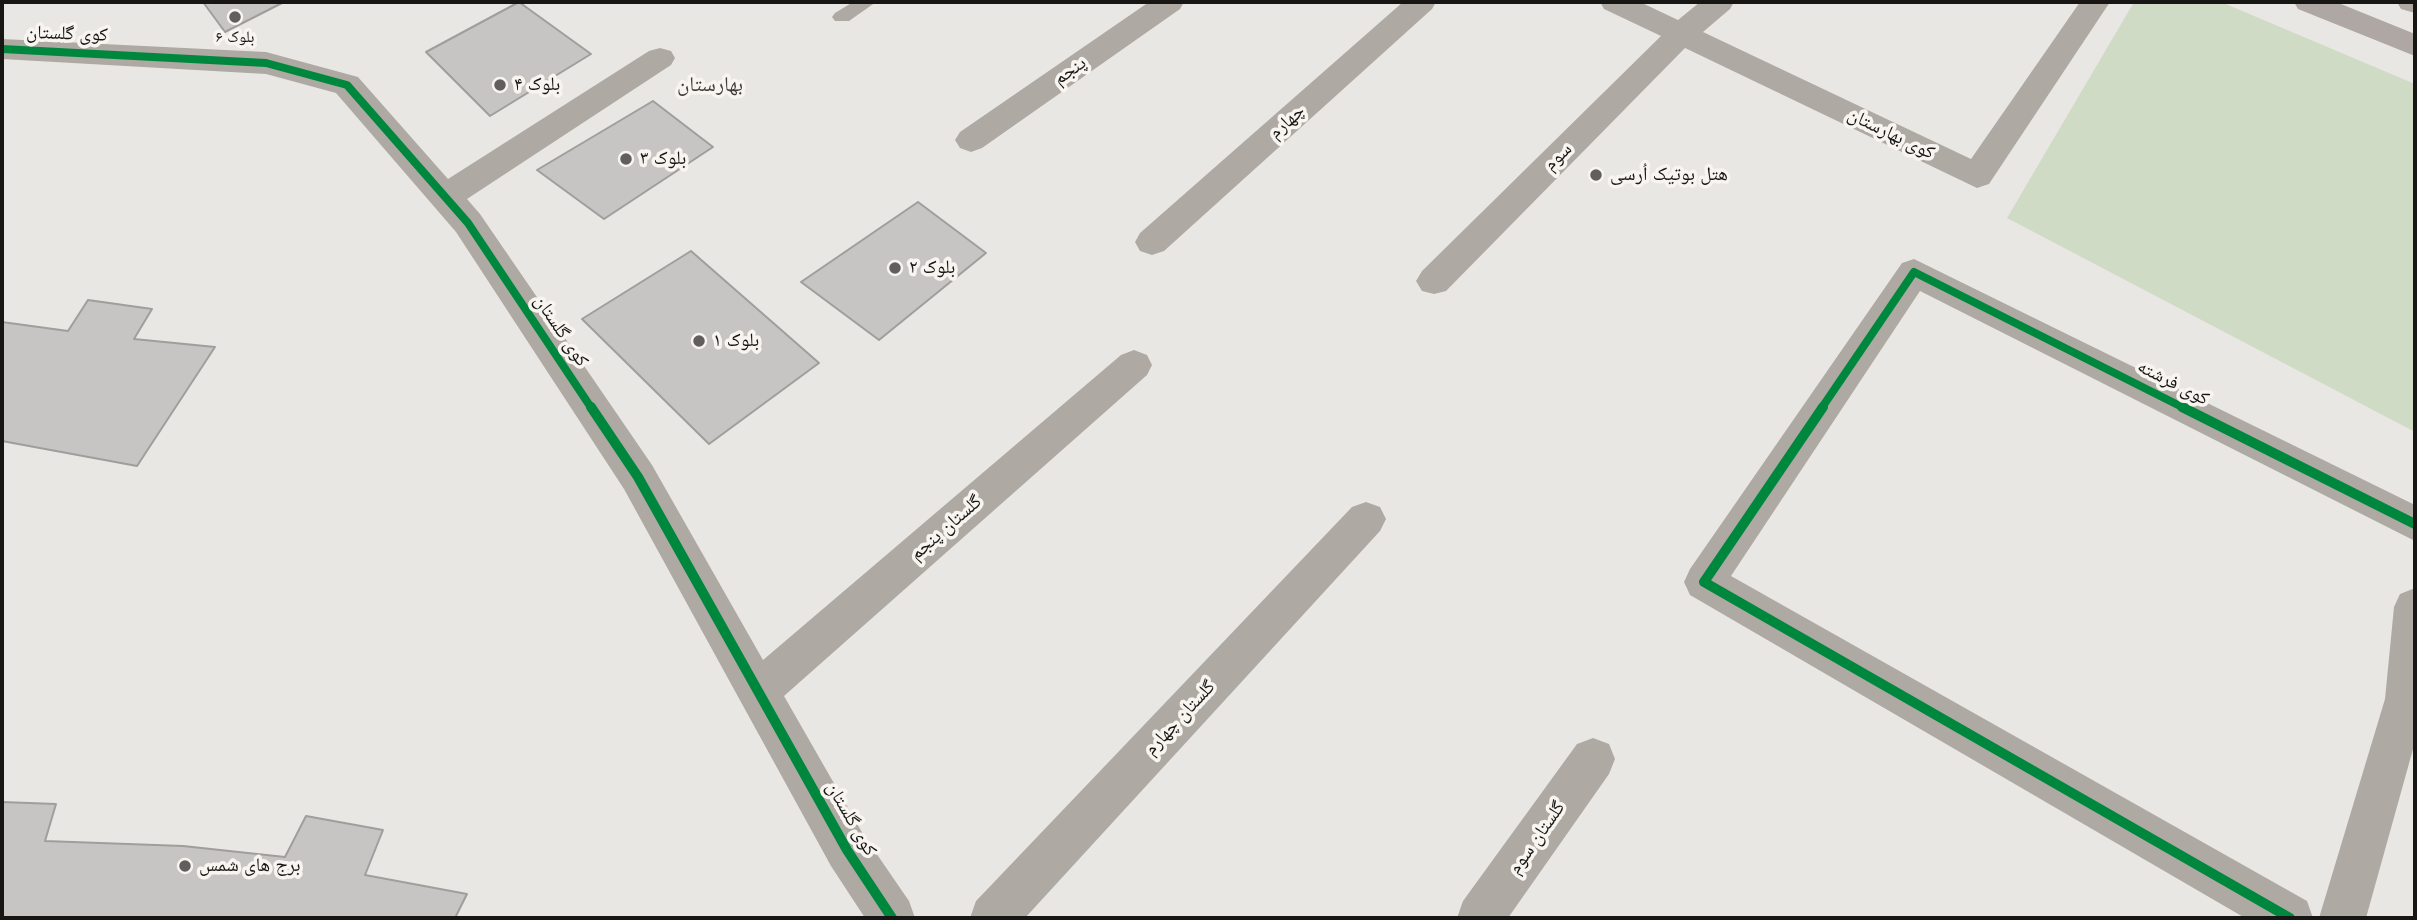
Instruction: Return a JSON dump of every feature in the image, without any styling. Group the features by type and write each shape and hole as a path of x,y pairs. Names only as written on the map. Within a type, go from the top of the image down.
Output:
{"main road":[{"path":"2309,2 2415,46"}],"street":[{"name":"پنجم","path":"971,140 1169,2"},
{"name":"چهارم","path":"1152,242 1421,2"},
{"name":"کوی بهارستان","path":"1615,2 1976,176 2095,2"},
{"name":"سوم","path":"1434,281 1682,33 1719,2"},
{"name":"کوی گلستان","path":"2,49 266,63 347,85 468,223 638,477 848,850 892,918"},
{"path":"445,197 660,58"},
{"name":"کوی فرشته","path":"2290,918 1704,582 1914,272 2415,524"},
{"name":"گلستان پنجم","path":"758,691 1134,365"},
{"name":"گلستان چهارم","path":"993,918 1366,519"},
{"path":"2342,918 2411,701 2415,607"},
{"name":"گلستان سوم","path":"1480,918 1593,759"}],"lane":[{"path":"842,17 866,2"}],"green space":[{"path":"2134,2 2221,2 2415,84 2415,432 2007,218"}],"building":[{"name":"بلوک ۶","path":"203,2 284,2 225,32"},
{"name":"بلوک ۴","path":"519,2 591,54 490,116 426,52"},
{"name":"بلوک ۳","path":"653,101 713,147 604,219 537,170"},
{"name":"بلوک ۲","path":"918,202 986,253 879,340 801,282"},
{"name":"بلوک ۱","path":"691,251 819,363 709,444 582,319"},
{"path":"88,300 152,309 134,339 215,347 137,466 2,441 2,322 68,331"},
{"name":"برج های شمس","path":"2,802 56,804 45,841 183,846 285,857 306,816 383,830 365,875 467,894 455,918 2,918"}],"cycle path":[{"path":"2,49 266,63 347,85 468,223 638,477 847,850 892,918"},
{"path":"2290,918 1704,582 1914,272 2415,524"}],"place":[{"name":"بلوک ۶","path":"235,17"},
{"name":"بلوک ۴","path":"500,85"},
{"name":"بلوک ۳","path":"626,159"},
{"name":"هتل بوتیک اُرسی","path":"1596,175"},
{"name":"بلوک ۲","path":"895,268"},
{"name":"بلوک ۱","path":"699,341"},
{"name":"برج های شمس","path":"185,866"}],"district":[{"name":"بهارستان","path":"710,85"}]}
